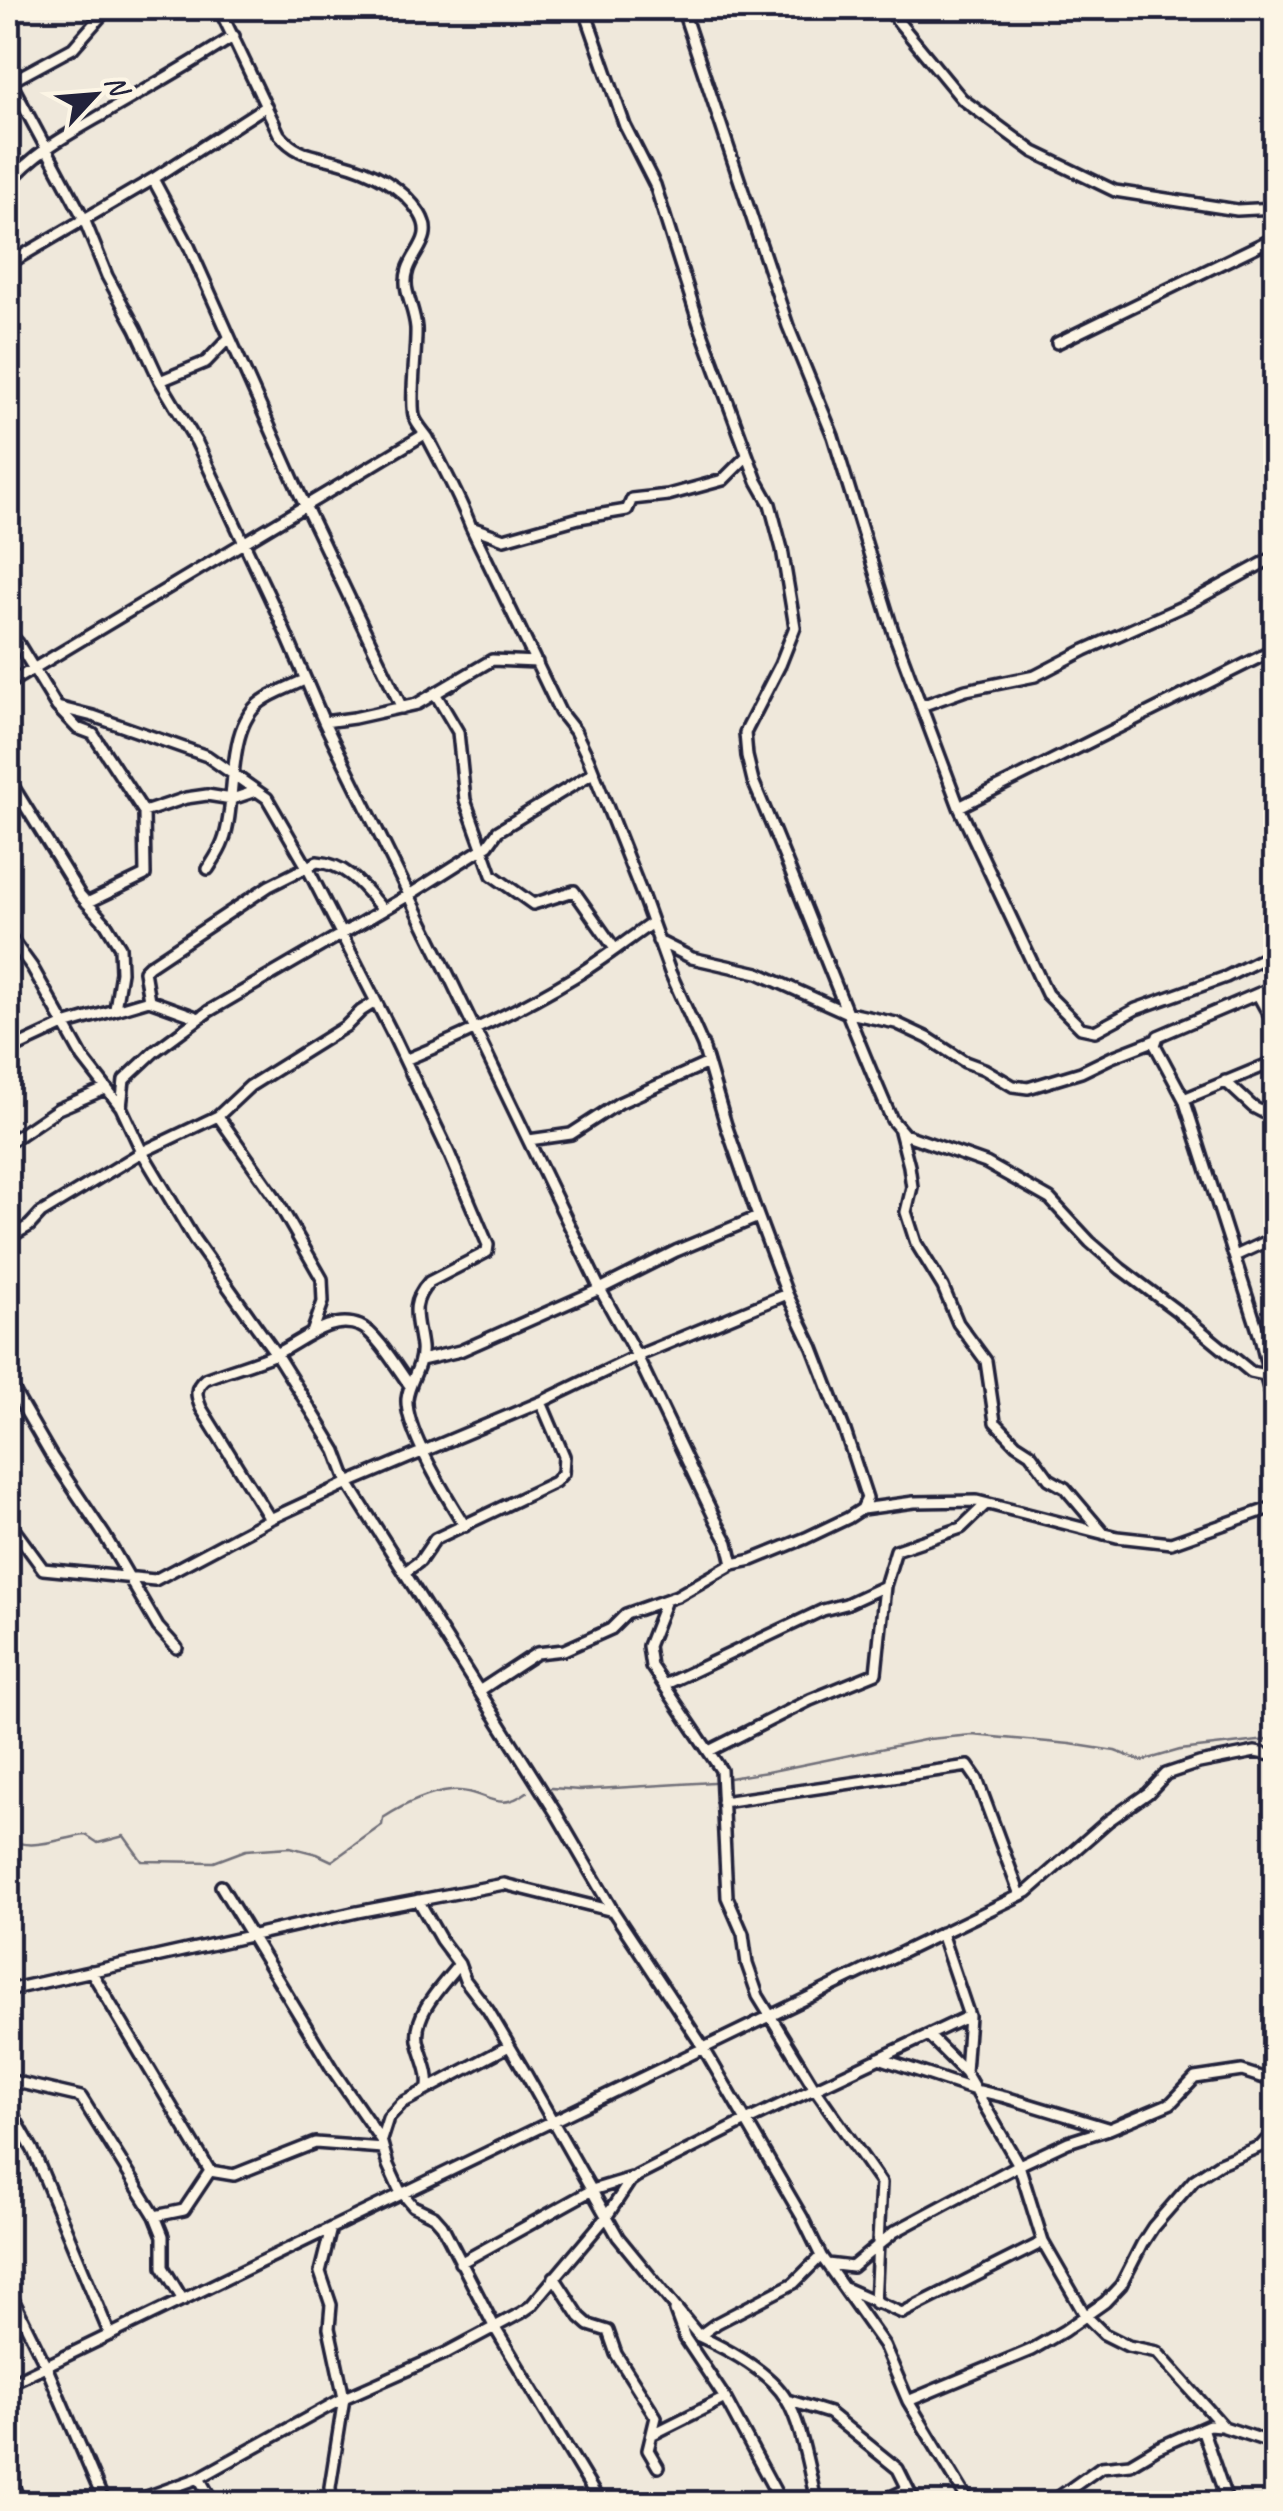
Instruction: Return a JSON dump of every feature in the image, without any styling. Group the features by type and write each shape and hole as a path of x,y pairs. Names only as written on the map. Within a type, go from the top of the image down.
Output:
{"street":[{"path":"135,8 106,8 73,48 9,85 46,147 160,381 196,443 278,612 324,722 728,1543 733,1564"},
{"path":"219,8 279,134 297,152 382,178 423,217 424,242 405,274 416,328 413,417 461,500 560,712 575,731 593,773 708,1063 726,1125 787,1294 845,1431 867,1498 862,1509"},
{"path":"584,8 625,126 655,185 699,324 756,481 770,504 795,627 745,733 747,756 845,1012 892,1120 904,1134 916,1140 986,1164 1050,1198 1121,1269 1251,1372 1265,1375"},
{"path":"682,8 788,326 834,436 893,631 960,806 1047,994 1080,1028 1094,1031 1136,1010 1226,977 1276,952"},
{"path":"887,8 962,98 1034,152 1115,190 1237,210 1276,208"},
{"path":"8,184 46,147 234,36"},
{"path":"8,264 153,179 266,106"},
{"path":"153,179 190,246 305,506 402,708"},
{"path":"1057,343 1276,237"},
{"path":"160,381 206,362 229,338"},
{"path":"8,684 425,434"},
{"path":"471,527 504,539 627,510 632,499 668,495 723,480 747,456"},
{"path":"921,706 966,690 1035,676 1188,604 1276,556"},
{"path":"8,632 18,642 56,707 77,728 93,734 144,812 145,875 87,903"},
{"path":"960,806 1276,648"},
{"path":"324,722 416,704 492,660 537,662"},
{"path":"208,870 223,842 239,740 248,714 262,700 304,680"},
{"path":"435,694 458,732 466,800 492,876 534,904 574,891 615,949"},
{"path":"56,707 207,756 267,798 307,866 405,1060 488,1245 487,1252 429,1282 422,1289 414,1315 421,1360 410,1386 409,1416 465,1526"},
{"path":"121,1107 124,1080 155,1050 199,1018 409,896 488,845 498,832 593,773"},
{"path":"8,778 87,903 120,947 121,972 115,1009"},
{"path":"144,812 186,798 208,795 232,799 256,790"},
{"path":"150,1000 144,979 149,966 238,906 317,862 342,868 354,876 383,910"},
{"path":"405,1060 476,1031 547,993 652,924"},
{"path":"8,934 105,1089 121,1107 142,1152 194,1239 276,1354 336,1451 348,1483 556,1813 613,1911 703,2047 824,2260 884,2346 908,2401 970,2504"},
{"path":"658,941 692,958 758,973 845,1012 896,1023 1013,1086 1028,1088 1081,1072 1276,986"},
{"path":"1258,995 1276,1022"},
{"path":"8,1052 64,1025 150,1000 199,1018"},
{"path":"8,1238 29,1226 41,1213 142,1152 218,1116 250,1086 346,1026 375,1002"},
{"path":"1156,1040 1184,1099 1260,1337 1267,1366 1265,1375 1276,1412"},
{"path":"1184,1099 1276,1060"},
{"path":"528,1140 571,1134 619,1103 708,1063"},
{"path":"1224,1081 1253,1107 1276,1119"},
{"path":"8,1143 58,1109 105,1089"},
{"path":"218,1116 275,1197 322,1279 324,1302 312,1334"},
{"path":"899,1128 912,1188 906,1212 916,1243 943,1287 958,1323 986,1361 995,1422 1030,1453 1049,1479 1065,1488 1104,1534"},
{"path":"421,1360 460,1351 758,1217"},
{"path":"1234,1256 1276,1236"},
{"path":"8,1521 43,1568 156,1580 270,1519 348,1483 787,1294"},
{"path":"270,1519 200,1408 196,1396 198,1385 205,1378 276,1354 323,1327 344,1323 358,1324 368,1331 410,1386"},
{"path":"1260,1337 1276,1330"},
{"path":"8,1380 158,1627 177,1648"},
{"path":"405,1572 436,1540 555,1482 563,1473 564,1456 540,1402"},
{"path":"1275,1495 1276,1468"},
{"path":"480,1692 537,1653 564,1650 612,1629 626,1614 677,1596 733,1564 806,1538 862,1509 914,1502 977,1501 1104,1534 1171,1544 1276,1506"},
{"path":"709,1751 876,1672 885,1586 896,1550 960,1528 986,1504"},
{"path":"664,1684 885,1586"},
{"path":"666,1600 648,1646 651,1666 720,1770 727,1897 743,1934 747,1964 758,1996 814,2089 880,2183 875,2302"},
{"path":"8,2384 1020,1896 1108,1821 1148,1793 1166,1774 1255,1752 1276,1756"},
{"path":"722,1802 968,1766 1020,1896"},
{"path":"8,1990 504,1884 613,1911"},
{"path":"221,1886 382,2144 403,2194 442,2225 495,2328 601,2504"},
{"path":"418,1900 465,1980 488,2010 618,2237 698,2336 750,2365 788,2400 817,2503"},
{"path":"941,1933 969,2016 965,2072"},
{"path":"428,2088 428,2073 418,2040 419,2022 459,1964"},
{"path":"91,1971 210,2171 234,2176 315,2142 382,2144"},
{"path":"127,2504 198,2478 344,2398 495,2328 530,2306 637,2176 969,2016"},
{"path":"929,2036 965,2072 1019,2165 1043,2242 1085,2315 1104,2334 1128,2346 1157,2352 1223,2426"},
{"path":"382,2144 388,2118 402,2103 509,2046"},
{"path":"880,2058 1109,2129"},
{"path":"824,2260 852,2267 894,2232 1019,2165 1170,2102 1195,2078 1242,2071 1276,2082"},
{"path":"8,2080 81,2098 155,2216 163,2236 162,2267 183,2300"},
{"path":"8,2106 33,2150 110,2335"},
{"path":"908,2401 1031,2350 1104,2302 1122,2285 1142,2244 1194,2180 1207,2170 1261,2146 1276,2129"},
{"path":"155,2216 184,2210 210,2171"},
{"path":"460,2263 592,2190 637,2176"},
{"path":"331,2228 320,2272 331,2305 329,2328 344,2398 331,2504"},
{"path":"842,2287 902,2313 1043,2242"},
{"path":"698,2336 794,2283 824,2260"},
{"path":"554,2277 580,2318 612,2336 616,2354 656,2417 648,2450 658,2467"},
{"path":"8,2289 105,2504"},
{"path":"672,2304 686,2338 725,2398 782,2504"},
{"path":"653,2434 725,2398"},
{"path":"788,2400 828,2413 898,2469 912,2498 875,2504"},
{"path":"1050,2504 1101,2466 1130,2464 1156,2448 1209,2426 1223,2426 1276,2444"},
{"path":"1202,2428 1228,2504"},
{"path":"8,2474 20,2504"},
{"path":"198,2478 214,2504"}],"waterway":[{"path":"729,1778 929,1739 972,1735 1070,1744 1115,1751 1142,1761 1180,1750 1276,1739"},
{"path":"551,1788 580,1790 713,1782"},
{"path":"8,1839 37,1844 86,1835 98,1843 124,1836 142,1861 214,1862 246,1850 290,1847 332,1861 382,1825 383,1818 424,1797 463,1791 506,1802 527,1792"}]}
